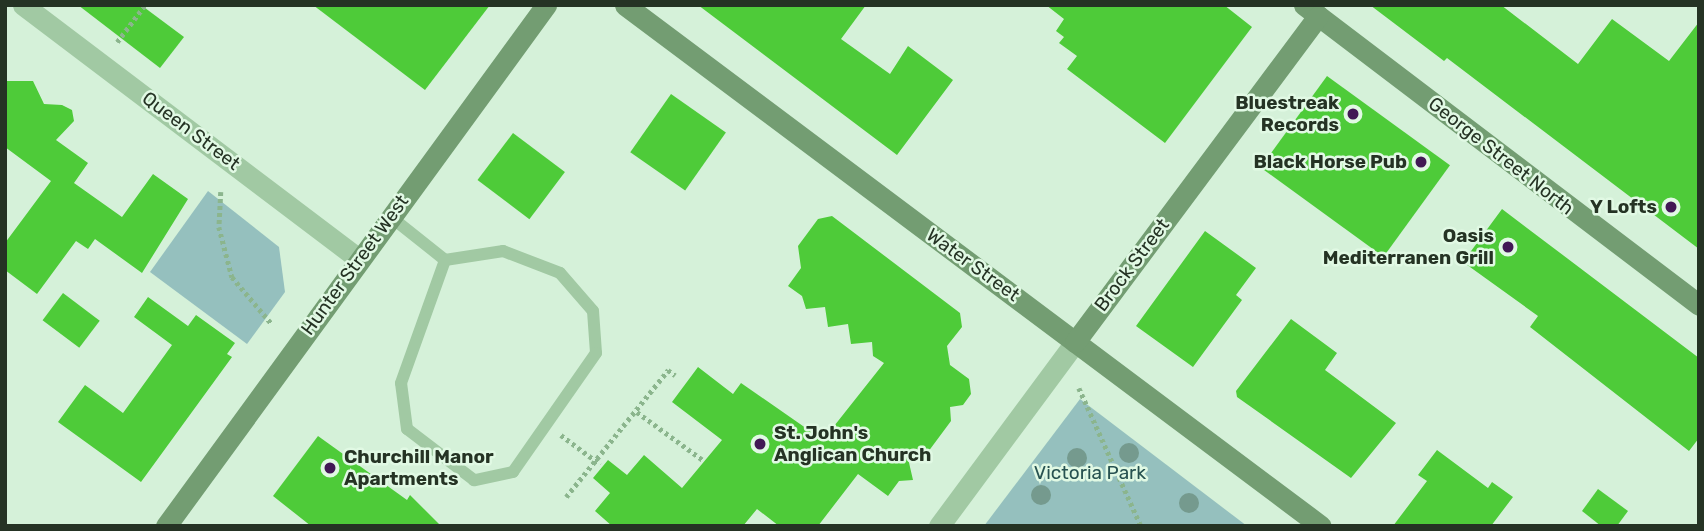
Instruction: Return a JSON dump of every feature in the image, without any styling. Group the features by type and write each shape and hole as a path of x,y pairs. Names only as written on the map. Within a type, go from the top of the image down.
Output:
{"main road":[{"name":"Hunter Street West","path":"166,526 358,258 546,5"},
{"name":"Water Street","path":"625,5 1321,526"},
{"name":"Brock Street","path":"1075,342 1316,9"},
{"name":"George Street North","path":"1316,9 1699,305"}],"street":[{"name":"Queen Street","path":"23,5 358,258"},
{"name":"Brock Street","path":"939,526 1075,342"}],"lane":[{"path":"391,217 445,260 503,251 560,273 593,311 596,353 513,472 474,480 407,429 401,383 445,260"}],"path":[{"path":"117,42 145,5"},
{"path":"220,192 219,227 232,277 271,323"},
{"path":"566,497 595,459 637,412 668,370 675,375"},
{"path":"1079,388 1141,526"},
{"path":"637,412 703,460"},
{"path":"546,424 600,464"}],"green space":[{"path":"208,191 279,247 285,292 247,344 150,272"},
{"name":"Victoria Park","path":"1080,399 1247,526 984,526"}],"building":[{"path":"78,5 141,5 184,37 160,68"},
{"path":"313,5 490,5 425,90"},
{"path":"698,5 866,5 841,39 890,74 908,46 953,80 897,155"},
{"path":"1046,5 1224,5 1252,27 1165,143 1067,69 1077,56 1059,43 1064,37 1056,31 1064,19"},
{"path":"1370,5 1501,5 1578,64 1612,19 1669,61 1699,22 1699,249 1447,58 1444,61"},
{"path":"1327,76 1450,165 1384,257 1261,167"},
{"path":"5,81 33,81 44,104 62,105 72,110 74,121 56,140 88,163 74,183 122,217 153,174 188,199 142,273 95,239 88,249 76,241 37,294 5,270 5,243 51,181 5,147"},
{"path":"671,94 726,132 685,191 630,152"},
{"path":"513,133 565,172 529,219 477,180"},
{"path":"1502,209 1699,358 1699,438 1689,451 1530,327 1538,316 1463,262"},
{"path":"832,216 960,313 962,327 947,346 950,365 969,379 971,394 963,405 950,407 951,421 928,452 907,454 913,480 899,481 888,496 858,474 818,526 779,526 757,509 743,526 612,526 595,511 610,493 593,478 608,460 627,475 644,455 682,488 722,440 672,402 698,367 733,394 741,383 823,440 884,363 873,356 872,342 851,344 848,324 828,327 825,307 806,309 802,296 788,286 801,268 798,246 818,219"},
{"path":"1205,231 1256,268 1236,295 1242,300 1193,367 1136,326"},
{"path":"63,293 100,321 79,348 43,320"},
{"path":"148,297 188,326 196,315 235,343 227,354 232,357 141,482 58,422 85,385 123,413 172,345 134,317"},
{"path":"1291,319 1337,353 1325,370 1396,423 1351,478 1237,397 1236,391"},
{"name":"Churchill Manor Apartments","path":"318,436 407,500 410,495 441,526 311,526 273,496"},
{"path":"1437,450 1488,488 1492,482 1513,497 1491,526 1393,526 1427,481 1418,475"},
{"path":"1598,489 1628,511 1617,526 1601,526 1582,511"}],"place":[{"name":"Bluestreak Records","path":"1353,114"},
{"name":"Black Horse Pub","path":"1421,162"},
{"name":"Y Lofts","path":"1671,207"},
{"name":"Oasis Mediterranen Grill","path":"1508,247"},
{"name":"St. John's Anglican Church","path":"760,444"},
{"name":"Churchill Manor Apartments","path":"330,468"}]}
